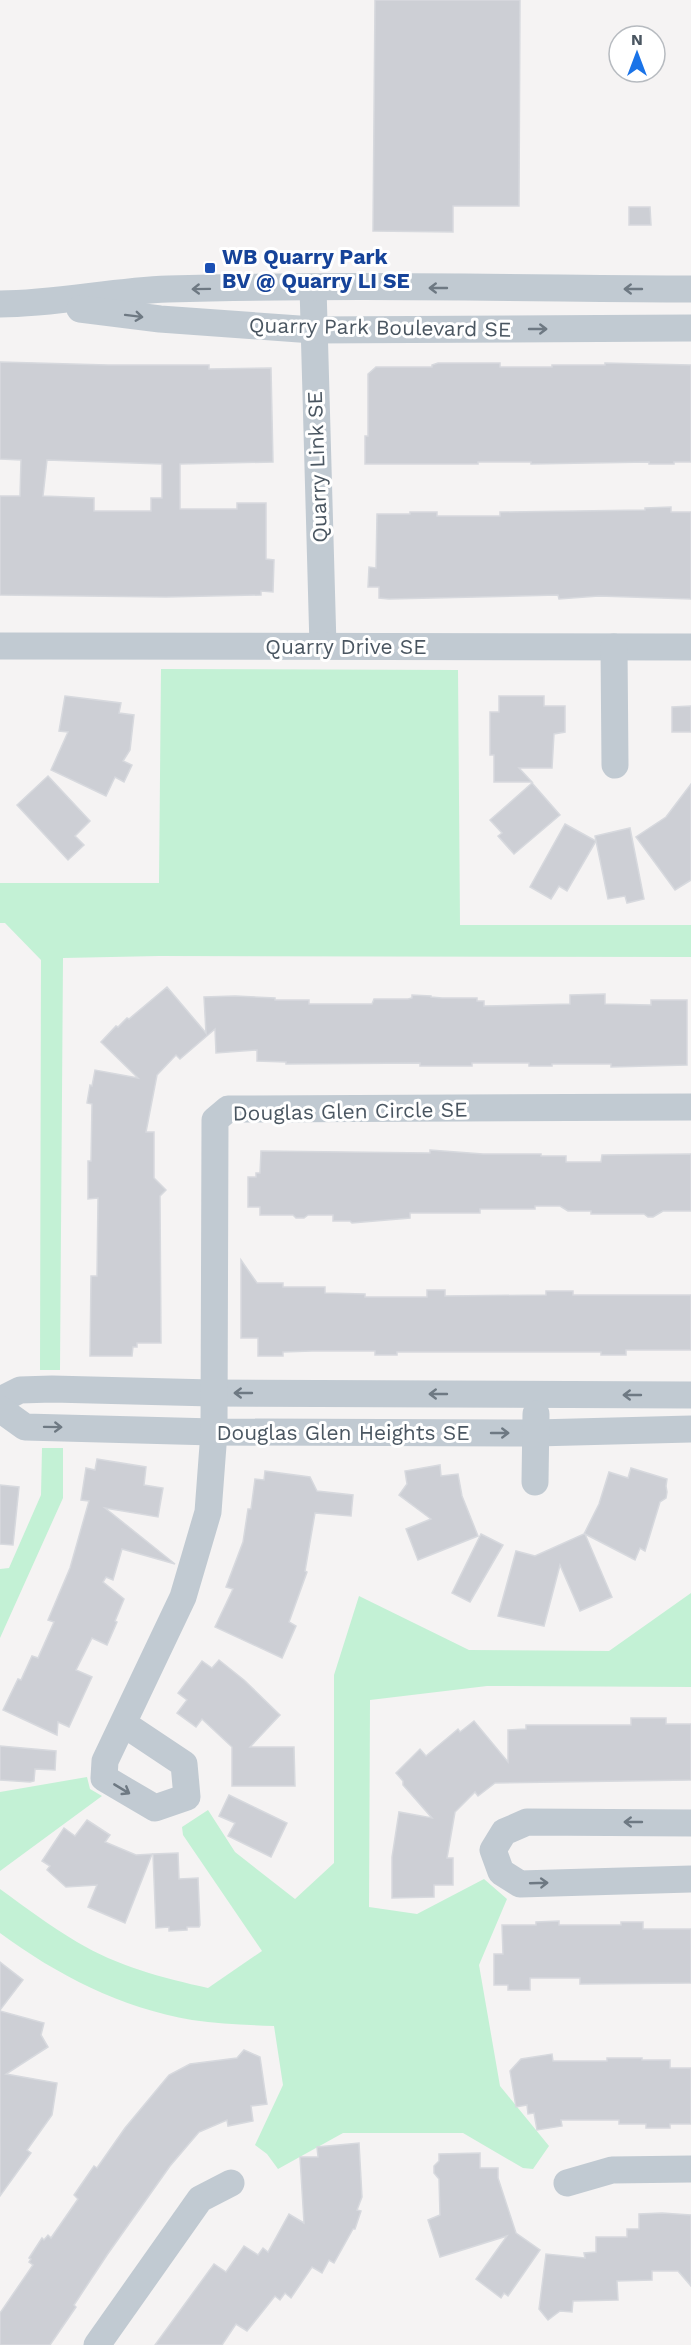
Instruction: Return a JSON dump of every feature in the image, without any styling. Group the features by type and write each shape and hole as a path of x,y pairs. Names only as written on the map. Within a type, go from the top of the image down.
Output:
{"street":[{"name":"Quarry Park Boulevard SE","path":"0,304 34,304 165,289 313,287 691,289"},
{"name":"Quarry Link SE","path":"313,287 323,646"},
{"name":"Quarry Park Boulevard SE","path":"34,304 160,319 313,330 691,328"},
{"name":"Quarry Drive SE","path":"0,646 691,647"},
{"path":"614,647 615,765"},
{"name":"Douglas Glen Circle SE","path":"124,1724 183,1597 208,1512 214,1432 212,1393 215,1120 228,1109 691,1107"},
{"name":"Douglas Glen Heights SE","path":"0,1400 20,1390 691,1395"},
{"path":"535,1482 536,1395"},
{"name":"Douglas Glen Heights SE","path":"0,1409 25,1427 214,1432 536,1433 691,1429"},
{"path":"691,1823 527,1822 504,1832 493,1850 501,1872 520,1884 691,1879"},
{"path":"567,2183 612,2170 691,2169"},
{"path":"97,2345 200,2199 231,2183"}],"green space":[{"path":"161,669 458,670 460,925 691,925 691,957 159,956 63,958 60,1370 40,1370 41,960 5,923 0,923 0,883 159,883"},
{"path":"42,1448 63,1448 63,1498 0,1638 0,1569 9,1568 41,1495"},
{"path":"691,1593 691,1687 487,1686 370,1700 369,1907 417,1914 484,1879 507,1899 479,1965 500,2086 549,2146 533,2169 523,2168 463,2133 343,2133 278,2169 267,2154 255,2145 283,2085 274,2026 192,2020 140,2007 67,1976 0,1933 0,1889 57,1930 108,1958 191,1984 208,1988 262,1951 183,1835 182,1827 208,1810 235,1852 295,1899 334,1863 334,1675 359,1596 469,1650 609,1651"},
{"path":"87,1777 90,1789 102,1796 0,1871 0,1792"}],"building":[{"path":"375,0 520,0 519,206 453,206 453,232 373,231"},
{"path":"629,207 650,207 651,225 629,225"},
{"path":"0,362 209,365 209,369 271,368 273,462 180,464 180,509 237,509 237,503 266,503 266,559 274,560 273,592 261,591 261,595 166,597 0,595 0,496 20,496 21,460 0,459","holes":["47,460 162,464 162,498 151,498 151,511 94,511 94,498 43,496"]},
{"path":"438,363 500,363 500,367 605,365 605,363 691,365 691,462 674,462 674,464 478,462 478,464 365,464 365,436 368,436 368,374 376,367 432,367"},
{"path":"671,507 671,512 691,512 691,599 599,596 559,599 558,595 389,599 379,598 379,587 368,587 369,567 376,568 377,514 437,512 437,516 500,516 500,512 645,510 645,508"},
{"path":"65,696 121,703 119,713 134,715 130,750 123,761 132,765 124,782 115,777 106,796 51,770 68,732 59,731"},
{"path":"499,696 544,696 544,706 565,706 565,732 554,734 552,768 519,768 532,782 494,782 494,755 490,755 490,712 499,712"},
{"path":"691,706 691,732 672,732 672,707"},
{"path":"48,776 90,821 75,836 84,845 68,860 17,805"},
{"path":"532,783 560,815 514,854 498,836 502,833 490,820"},
{"path":"691,784 691,880 675,890 636,837 666,817"},
{"path":"565,824 596,841 567,891 559,886 551,899 530,887"},
{"path":"630,828 644,899 627,903 625,896 608,899 595,836"},
{"path":"167,987 206,1033 204,997 235,996 275,998 275,1000 309,1000 309,1004 372,1004 374,999 408,999 412,998 412,995 477,998 477,1001 484,1001 484,1006 570,1004 570,995 605,994 605,1004 651,1005 651,1000 687,1000 687,1065 611,1067 611,1064 529,1066 529,1063 472,1063 472,1066 420,1066 420,1063 286,1064 286,1062 257,1061 257,1050 216,1053 215,1029 180,1059 176,1055 157,1075 146,1132 154,1132 154,1178 166,1190 160,1196 161,1343 137,1343 137,1347 133,1347 132,1356 90,1356 91,1276 97,1276 98,1198 88,1199 92,1104 87,1103 90,1085 92,1086 95,1070 138,1078 101,1042 116,1026 118,1027 127,1018 129,1019"},
{"path":"430,1150 566,1156 566,1162 601,1162 602,1155 691,1154 691,1211 663,1211 653,1217 648,1217 644,1214 591,1214 591,1211 568,1211 560,1206 535,1206 535,1209 480,1209 480,1213 410,1213 410,1218 352,1223 333,1221 333,1215 308,1215 304,1218 296,1218 293,1215 260,1215 260,1207 248,1207 248,1177 256,1177 256,1173 260,1173 261,1151 430,1153"},
{"path":"241,1260 257,1283 283,1283 283,1287 325,1287 325,1293 365,1294 365,1297 427,1297 427,1290 445,1290 445,1296 546,1295 546,1291 573,1291 573,1295 691,1295 691,1350 626,1350 626,1355 601,1355 601,1352 397,1352 397,1355 375,1355 375,1351 312,1351 283,1352 283,1356 258,1356 258,1338 241,1338"},
{"path":"97,1459 146,1467 144,1485 163,1488 158,1517 105,1508 175,1564 122,1549 113,1580 106,1577 103,1582 124,1599 115,1621 117,1622 107,1645 92,1638 76,1670 92,1677 69,1727 58,1722 57,1735 3,1710 32,1656 38,1658 54,1622 48,1620 70,1568 89,1501 81,1500 86,1468 95,1470"},
{"path":"440,1465 441,1476 458,1474 462,1496 478,1536 418,1560 406,1529 431,1519 399,1495 407,1484 405,1471"},
{"path":"631,1468 667,1479 667,1492 666,1498 660,1502 645,1551 640,1548 635,1560 585,1534 612,1597 580,1611 560,1565 544,1626 498,1616 516,1551 535,1556 584,1534 599,1504 609,1472 628,1478"},
{"path":"265,1471 310,1477 317,1491 353,1495 351,1516 315,1513 305,1571 307,1572 289,1622 296,1626 282,1658 215,1627 233,1589 226,1587 243,1542 255,1479 264,1480"},
{"path":"0,1485 19,1487 13,1545 0,1544"},
{"path":"481,1534 503,1545 470,1602 452,1593"},
{"path":"219,1660 244,1680 280,1715 250,1747 294,1747 295,1786 232,1786 232,1747 202,1719 196,1727 177,1713 187,1700 178,1693 202,1661 212,1668"},
{"path":"631,1718 666,1718 666,1724 691,1724 691,1780 495,1783 478,1796 475,1792 455,1812 447,1858 453,1858 453,1885 434,1885 434,1897 392,1898 392,1857 399,1812 432,1818 403,1785 403,1781 396,1773 420,1749 426,1756 458,1729 460,1732 474,1721 508,1762 508,1730 526,1729 526,1725 631,1725"},
{"path":"0,1746 56,1751 55,1770 35,1769 34,1781 30,1782 0,1780"},
{"path":"229,1795 287,1823 271,1857 228,1836 235,1823 219,1816"},
{"path":"87,1820 110,1835 105,1842 136,1855 152,1854 125,1923 88,1907 97,1885 66,1887 47,1870 50,1866 42,1861 64,1828 75,1836"},
{"path":"178,1853 179,1879 198,1878 200,1925 199,1927 187,1927 187,1930 169,1931 169,1927 156,1928 153,1854"},
{"path":"559,1921 559,1925 621,1925 621,1922 643,1922 643,1929 691,1929 691,1983 580,1984 580,1978 530,1978 530,1990 508,1990 508,1985 494,1985 494,1954 503,1954 502,1925 536,1925 536,1922"},
{"path":"0,1962 23,1980 0,2010"},
{"path":"0,2011 44,2023 41,2035 48,2047 6,2074 57,2083 52,2115 27,2150 31,2153 0,2196"},
{"path":"244,2050 260,2057 267,2104 251,2106 253,2121 228,2126 227,2120 199,2132 170,2166 107,2255 50,2345 0,2345 0,2313 33,2265 29,2262 31,2259 29,2258 42,2238 44,2240 48,2235 51,2238 78,2199 74,2195 94,2166 97,2168 125,2128 169,2075 190,2064 237,2058"},
{"path":"552,2054 553,2061 607,2061 607,2058 642,2058 642,2060 670,2060 670,2068 691,2068 691,2124 670,2124 670,2128 646,2128 646,2124 619,2124 619,2120 561,2120 562,2126 537,2130 534,2113 528,2114 527,2105 516,2107 510,2071 521,2059"},
{"path":"359,2143 362,2197 357,2210 361,2211 355,2229 334,2263 329,2260 322,2273 312,2267 291,2298 285,2293 280,2300 275,2296 247,2331 236,2324 222,2345 155,2345 214,2264 226,2272 244,2246 258,2255 263,2248 268,2252 289,2214 304,2223 300,2157 318,2157 317,2147"},
{"path":"480,2153 480,2168 498,2168 498,2178 516,2233 540,2250 508,2296 504,2293 501,2298 476,2279 507,2236 440,2257 428,2220 440,2215 439,2179 434,2173 439,2154"},
{"path":"639,2214 691,2215 691,2286 678,2271 652,2271 652,2280 617,2281 618,2300 573,2301 572,2312 560,2311 548,2320 539,2309 546,2254 585,2258 584,2253 596,2252 596,2237 627,2237 627,2229 639,2229"}],"place":[{"name":"WB Quarry Park BV @ Quarry LI SE","path":"210,268"}]}
